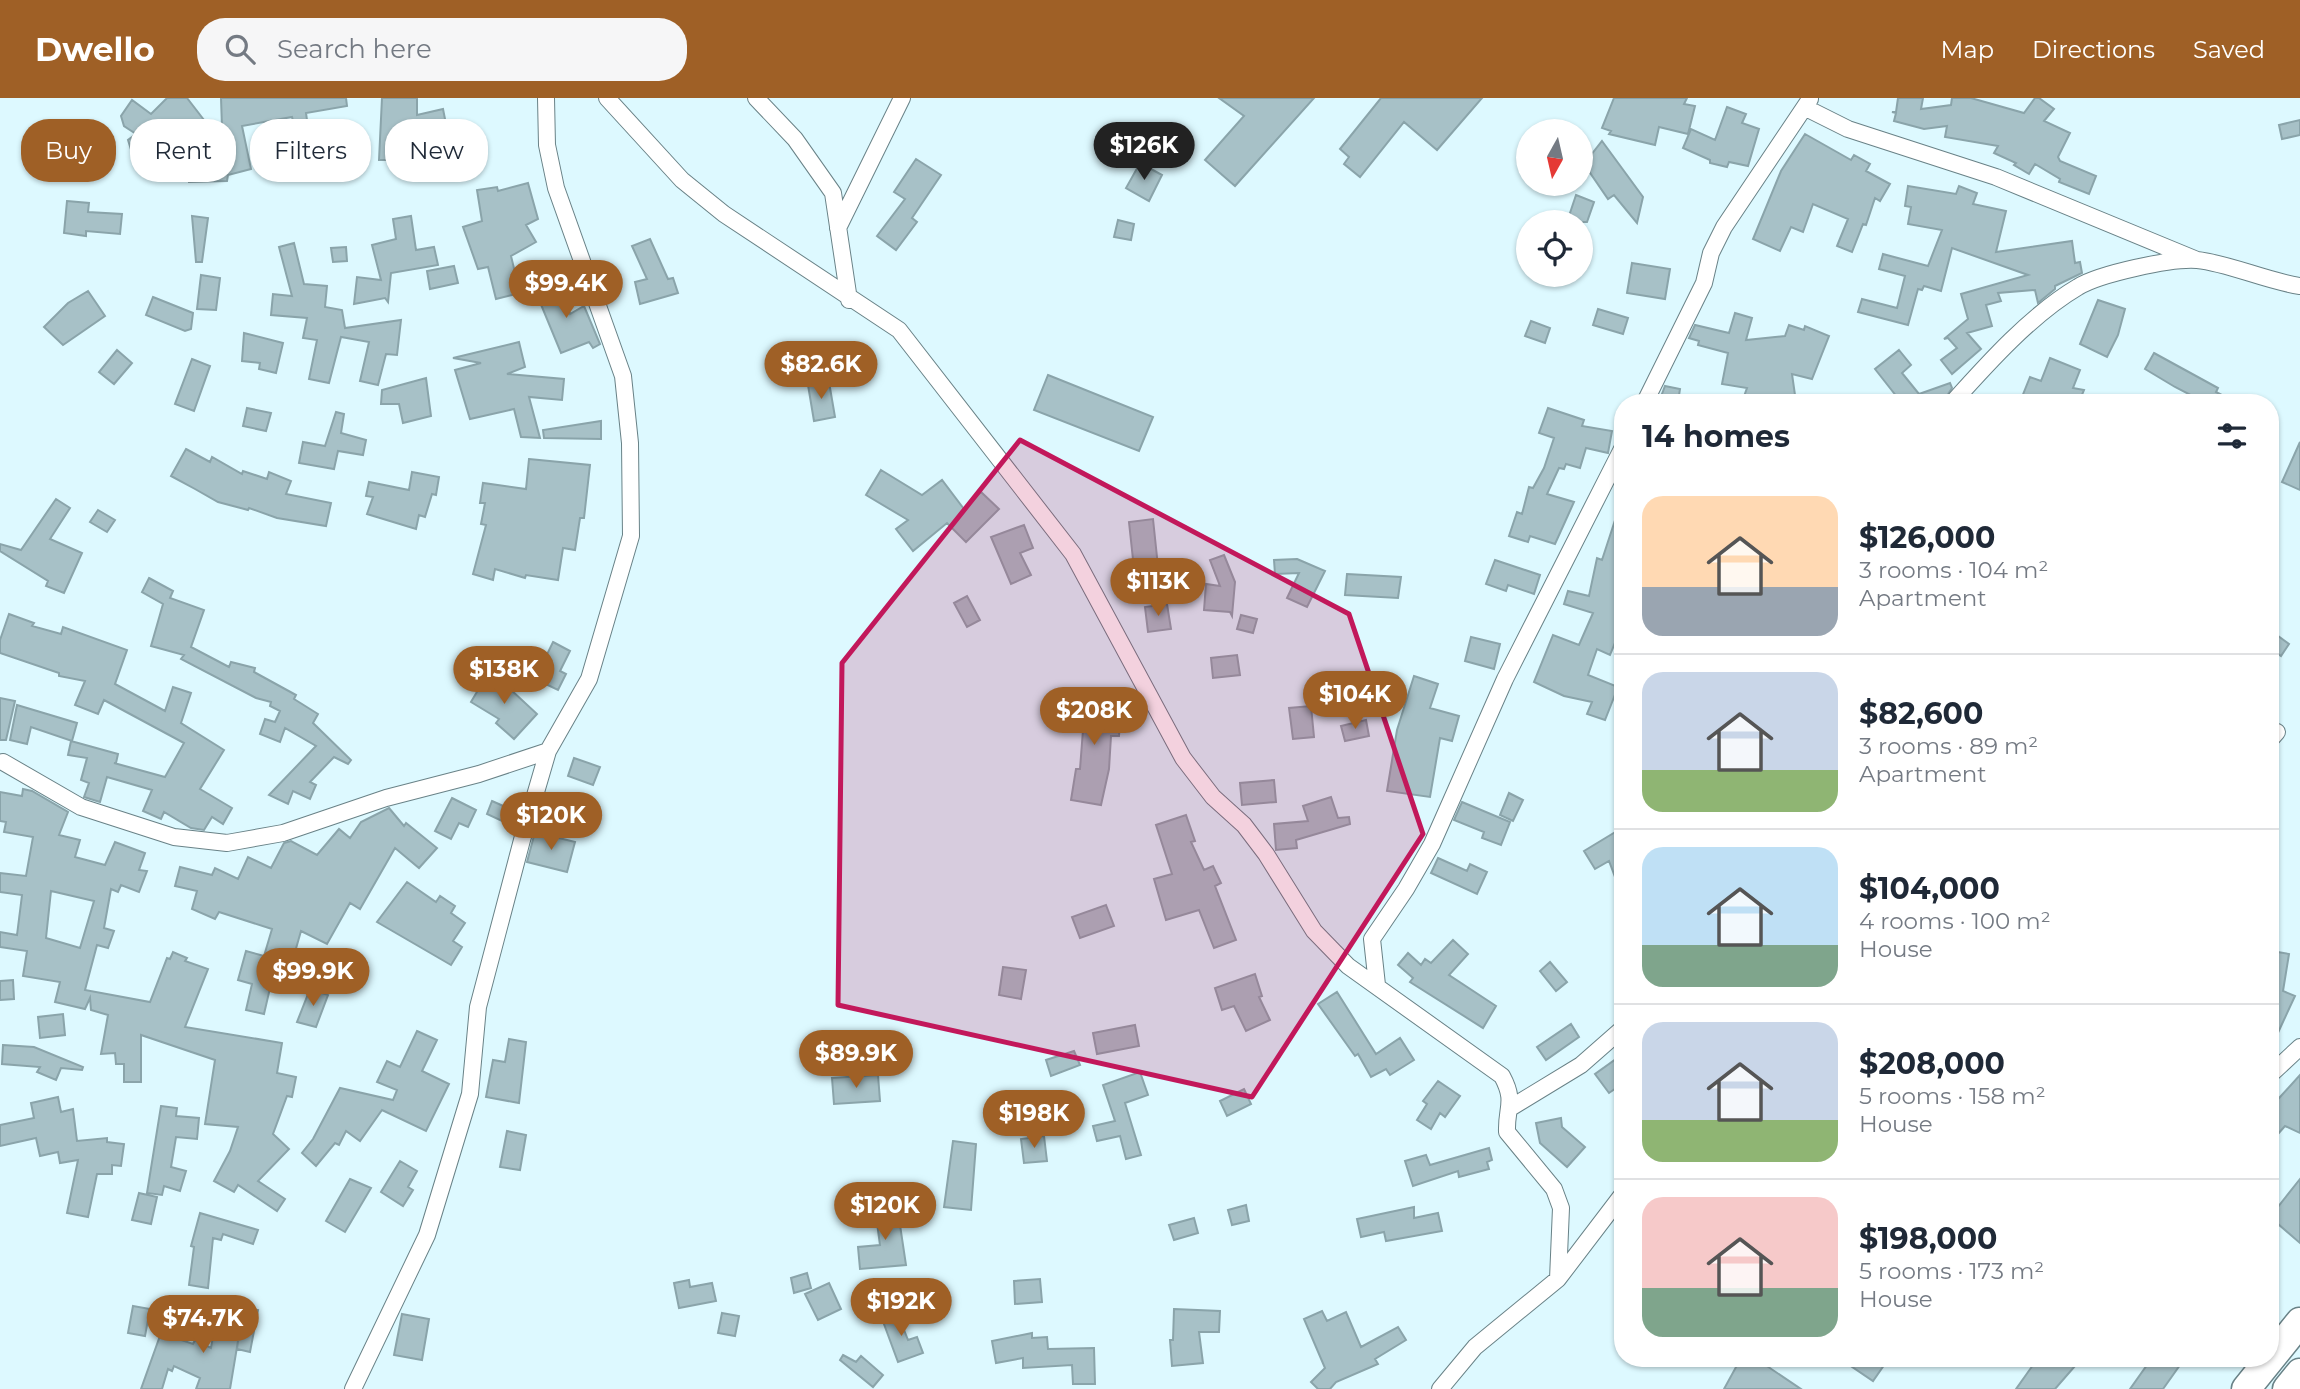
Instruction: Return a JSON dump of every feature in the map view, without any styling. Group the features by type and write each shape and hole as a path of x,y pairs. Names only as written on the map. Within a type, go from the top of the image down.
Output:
{"highway":[{"path":"2279,1348 2300,1322"},
{"path":"2246,1389 2264,1367"},
{"path":"2287,1389 2300,1373"}],"street":[{"path":"353,1389 427,1235 470,1094 478,1007 548,751 590,678 631,536 630,443 623,376 556,188 547,145 546,98"},
{"path":"607,98 682,180 724,214 849,300 899,330 1073,554 1183,758 1213,797 1244,825 1266,854 1314,931 1348,966 1502,1076 1511,1091 1512,1107 1507,1132 1553,1189 1561,1208 1558,1279"},
{"path":"756,98 795,139 832,194 849,300"},
{"path":"838,228 902,98"},
{"path":"1649,394 1704,284 1711,253 1724,227 1808,103 1848,129 1996,177 2197,260 2275,282 2300,286"},
{"path":"1961,394 2019,334 2079,286 2150,265 2197,260"},
{"path":"1377,985 1372,939 1406,890 1432,844 1505,679 1614,465"},
{"path":"3,762 81,807 174,837 227,842 283,833 386,797 479,774 548,751"},
{"path":"1512,1107 1581,1065 1614,1036"},
{"path":"2279,1067 2300,1047"},
{"path":"1440,1389 1475,1347 1558,1279 1614,1206"}],"highlighted area":[{"path":"1020,440 1349,614 1423,834 1252,1097 838,1005 842,663"}],"building":[{"path":"167,98 187,98 203,119 130,119 130,130 124,126 121,116 132,100 151,114"},
{"path":"221,98 346,98 347,106 306,113 307,119 250,119 250,125 242,126 250,169 236,173 236,119 222,119"},
{"path":"382,98 417,98 417,115 443,109 445,119 385,119 385,160 379,160"},
{"path":"1219,98 1314,98 1235,186 1205,160 1244,116"},
{"path":"1381,98 1482,98 1437,150 1404,122 1360,177 1344,164 1349,157 1340,149"},
{"path":"1614,98 1687,98 1684,104 1695,106 1688,134 1659,127 1655,145 1609,134 1611,131 1602,128"},
{"path":"1898,98 1923,98 1921,109 1951,105 1952,98 1971,98 2024,113 2035,98 2039,98 2054,109 2044,121 2070,133 2058,157 2060,161 2096,176 2089,194 2059,182 2060,179 2035,164 2029,174 2014,165 2016,163 1994,153 1998,146 1945,137 1947,126 1924,129 1894,121 1896,113 1892,112 1896,112"},
{"path":"1727,107 1746,114 1742,123 1759,129 1748,166 1729,162 1727,167 1710,163 1710,160 1683,148 1691,129 1715,140"},
{"path":"2300,120 2300,135 2282,139 2279,125"},
{"path":"1805,134 1851,160 1854,155 1870,164 1866,171 1890,184 1880,201 1875,198 1866,225 1863,224 1852,252 1837,246 1848,219 1813,204 1803,232 1791,227 1780,251 1753,239 1781,171"},
{"path":"1602,141 1643,197 1637,223 1614,195 1608,199 1593,177 1593,152"},
{"path":"916,159 941,175 912,218 917,222 896,250 877,236 905,199 894,192"},
{"path":"1140,163 1162,175 1149,201 1126,188"},
{"path":"528,183 538,219 526,225 536,242 511,256 520,293 496,299 488,267 478,269 463,227 482,221 477,190 497,187 498,191"},
{"path":"1908,186 1956,194 1959,186 1977,193 1973,204 2006,211 1996,252 2072,241 2075,263 2080,262 2082,273 2055,286 2055,289 2038,303 2035,290 1998,293 2001,301 1986,305 1992,326 1967,333 1981,349 1952,374 1941,360 1957,348 1948,338 1944,339 1968,319 1961,294 2028,275 1952,248 1941,291 1924,286 1922,290 1918,289 1908,325 1858,312 1862,299 1897,308 1905,276 1879,269 1883,254 1928,266 1942,230 1908,224 1911,207 1905,206"},
{"path":"1576,196 1594,202 1591,210 1571,210"},
{"path":"67,201 89,203 88,212 122,214 120,234 86,231 86,236 64,233"},
{"path":"192,216 208,218 202,262 196,262"},
{"path":"411,216 416,250 434,247 438,265 391,273 388,302 385,298 354,304 357,277 381,280 372,245 396,239 393,219"},
{"path":"1118,220 1134,224 1131,240 1114,237"},
{"path":"650,239 668,279 673,278 678,293 640,304 635,282 647,279 632,246"},
{"path":"294,243 304,284 327,286 325,307 342,310 345,328 401,320 397,355 386,354 378,385 360,381 369,342 341,337 329,383 309,379 317,340 303,338 307,318 271,315 273,294 292,296 279,247"},
{"path":"346,247 347,261 333,262 331,248"},
{"path":"1632,263 1670,269 1665,299 1627,293"},
{"path":"454,266 458,283 430,289 427,271"},
{"path":"201,275 220,278 216,310 197,309"},
{"path":"557,282 570,314 584,306 600,344 593,348 589,342 561,353 535,290"},
{"path":"88,291 105,316 63,345 44,327 68,303"},
{"path":"153,297 193,313 191,329 185,331 146,315"},
{"path":"2098,300 2125,309 2118,335 2107,357 2080,344"},
{"path":"1598,309 1628,318 1623,334 1593,325"},
{"path":"1735,313 1752,318 1746,340 1785,336 1789,325 1804,330 1805,326 1829,336 1812,379 1792,374 1795,394 1745,394 1747,388 1722,384 1728,353 1698,345 1699,341 1689,338 1695,325 1729,333"},
{"path":"1531,321 1550,328 1545,343 1525,336"},
{"path":"244,333 283,343 276,373 259,369 260,363 242,361"},
{"path":"519,342 525,367 507,374 564,379 562,400 529,397 540,438 521,437 514,409 470,419 455,370 481,363 453,358"},
{"path":"117,350 132,363 114,384 99,372"},
{"path":"1899,350 1911,365 1902,373 1919,394 1895,394 1875,369"},
{"path":"2154,353 2218,388 2216,392 2220,394 2189,394 2145,369"},
{"path":"2050,358 2080,370 2073,388 2084,390 2082,394 2023,394 2030,377 2041,381"},
{"path":"192,359 210,366 194,411 175,404"},
{"path":"1048,375 1153,417 1139,451 1034,410"},
{"path":"426,378 431,416 403,423 399,404 381,404 382,390"},
{"path":"829,382 835,417 814,421 808,385"},
{"path":"1950,383 1952,388 1948,394 1919,394"},
{"path":"1665,386 1680,389 1679,394 1662,394"},
{"path":"247,408 271,413 266,431 243,426"},
{"path":"1548,408 1584,420 1582,426 1612,431 1608,453 1586,448 1580,468 1566,464 1564,469 1559,468 1547,494 1574,502 1555,544 1530,536 1528,542 1509,536 1517,512 1522,514 1529,487 1533,488 1544,468 1554,438 1539,433"},
{"path":"336,412 344,414 341,433 366,440 363,455 338,451 334,469 299,463 303,442 325,446"},
{"path":"601,421 601,439 544,438 543,430"},
{"path":"2300,442 2300,490 2282,482"},
{"path":"186,449 210,462 212,457 242,474 243,471 267,479 269,472 291,481 286,494 331,503 326,526 277,518 249,508 248,510 218,502 171,476"},
{"path":"529,459 590,465 584,518 580,518 575,550 563,548 558,580 526,575 525,578 495,569 493,580 473,574 486,525 481,524 485,503 480,503 483,483 526,489"},
{"path":"881,470 922,495 942,480 964,509 981,492 999,509 966,542 947,523 913,551 896,529 908,520 866,495"},
{"path":"412,472 439,477 436,495 432,494 425,517 419,515 416,529 367,514 373,497 366,496 369,482 409,490"},
{"path":"56,499 70,508 50,539 82,553 64,593 46,586 48,581 0,551 0,544 21,550"},
{"path":"98,510 115,520 107,532 90,522"},
{"path":"1153,519 1159,576 1135,578 1129,522"},
{"path":"1614,523 1614,645 1610,655 1597,649 1588,675 1614,685 1614,697 1605,720 1587,714 1592,702 1564,696 1534,682 1553,635 1579,645 1593,613 1564,604 1568,591 1589,596 1597,558 1602,560"},
{"path":"1024,525 1033,548 1020,553 1031,575 1011,584 991,537"},
{"path":"1224,555 1235,582 1232,616 1230,612 1204,610 1206,584 1220,586 1210,560"},
{"path":"1297,559 1325,571 1307,607 1287,598 1299,573 1275,574 1274,560"},
{"path":"1495,560 1540,575 1534,594 1508,585 1506,591 1486,584"},
{"path":"1347,574 1401,577 1398,598 1345,595"},
{"path":"149,578 173,591 170,598 204,610 191,647 229,667 231,662 255,668 254,672 296,695 294,699 318,714 313,723 351,760 348,764 334,757 310,782 316,785 310,799 293,791 288,804 269,795 316,746 285,728 280,742 260,734 265,719 275,722 280,711 270,706 271,702 256,698 181,659 184,655 151,646 163,604 142,592"},
{"path":"967,596 980,620 967,627 954,603"},
{"path":"1167,604 1171,629 1148,632 1145,607"},
{"path":"9,614 34,623 32,626 61,634 63,627 127,650 115,684 165,711 173,687 191,693 181,723 224,750 200,789 232,808 223,824 212,817 204,830 191,828 164,812 161,819 143,811 152,790 107,777 100,802 84,797 89,783 81,780 87,758 68,755 71,741 118,754 114,763 165,777 184,743 104,700 98,714 75,705 85,681 59,676 59,673 0,653 0,640"},
{"path":"1241,615 1257,619 1253,633 1237,629"},
{"path":"1471,637 1500,644 1494,669 1465,661"},
{"path":"2279,637 2289,644 2281,656 2279,655"},
{"path":"553,642 570,651 560,671 566,674 558,690 535,679"},
{"path":"1237,655 1240,675 1213,678 1211,658"},
{"path":"494,674 537,714 514,739 496,723 499,719 471,702 487,675 491,677"},
{"path":"1414,676 1438,684 1430,708 1459,716 1452,741 1440,738 1430,797 1387,791 1397,730"},
{"path":"1088,689 1090,700 1109,696 1114,719 1120,720 1119,736 1111,736 1109,769 1101,805 1071,800 1076,769 1080,769 1084,717 1077,718 1072,693"},
{"path":"0,698 15,701 6,740 0,740"},
{"path":"17,705 77,723 72,741 31,727 27,744 10,740"},
{"path":"1311,706 1314,737 1293,739 1289,708"},
{"path":"1366,720 1369,736 1345,741 1341,726"},
{"path":"574,758 600,767 593,785 568,776"},
{"path":"1274,780 1276,802 1242,805 1240,783"},
{"path":"23,789 32,791 68,812 59,835 80,840 75,857 105,865 115,842 145,853 139,870 147,871 139,892 121,885 118,892 111,889 104,928 114,931 108,948 97,945 85,990 150,1002 167,958 170,959 173,952 187,958 185,961 208,969 185,1027 282,1043 277,1073 296,1077 292,1097 287,1096 273,1134 289,1149 258,1181 285,1199 277,1211 238,1185 234,1192 214,1181 230,1151 238,1127 205,1124 215,1060 141,1035 141,1082 124,1082 124,1064 116,1064 115,1053 101,1054 108,1015 91,1010 90,998 85,1009 55,1002 60,982 23,976 27,951 0,947 0,932 17,935 22,895 0,892 0,873 26,876 33,837 4,832 6,822 0,821 0,792 22,796","holes":["51,891 94,901 80,948 46,938"]},
{"path":"1509,793 1523,800 1513,821 1500,815"},
{"path":"1331,797 1338,818 1349,817 1350,824 1296,840 1297,848 1276,850 1274,824 1308,821 1303,806"},
{"path":"452,798 476,810 468,827 459,823 451,839 435,831"},
{"path":"492,801 508,808 502,821 487,814"},
{"path":"1462,802 1510,822 1501,845 1482,838 1484,832 1454,820"},
{"path":"389,808 404,826 406,823 437,848 419,868 395,848 360,909 350,903 327,944 301,931 293,959 302,964 294,981 278,972 270,988 264,1014 246,1010 252,984 238,980 246,951 264,956 272,929 219,912 215,919 192,909 197,891 175,886 180,867 212,875 215,868 238,879 248,857 271,868 284,843 291,841 317,855 339,829 350,838 361,822"},
{"path":"1186,815 1195,841 1191,842 1204,870 1213,866 1221,883 1215,886 1236,940 1214,948 1199,910 1166,920 1154,879 1172,874 1156,825"},
{"path":"535,832 575,842 567,872 527,862"},
{"path":"1614,833 1614,874 1609,861 1595,869 1584,851"},
{"path":"1438,858 1467,871 1470,864 1487,872 1477,894 1431,873"},
{"path":"407,882 436,902 440,896 455,906 451,913 465,923 453,941 462,947 451,965 377,922"},
{"path":"1106,905 1114,926 1080,938 1072,917"},
{"path":"1453,940 1468,954 1449,975 1496,1006 1483,1028 1410,982 1413,978 1398,965 1408,953 1421,965 1425,959 1431,963"},
{"path":"2279,952 2289,954 2283,991 2295,996 2279,1031"},
{"path":"1550,962 1567,982 1556,991 1540,971"},
{"path":"1003,967 1026,970 1021,999 999,995"},
{"path":"1255,974 1262,996 1259,997 1270,1020 1246,1031 1234,1006 1222,1010 1215,988"},
{"path":"13,980 14,999 0,1000 0,981"},
{"path":"310,989 328,995 316,1027 297,1022"},
{"path":"1337,992 1376,1054 1400,1038 1414,1060 1390,1075 1386,1069 1371,1077 1358,1054 1355,1056 1318,1004"},
{"path":"63,1014 65,1035 40,1038 38,1017"},
{"path":"1571,1024 1579,1037 1546,1060 1537,1047"},
{"path":"1135,1025 1139,1046 1097,1054 1093,1033"},
{"path":"417,1031 437,1040 422,1071 449,1084 426,1131 382,1110 360,1141 346,1131 339,1145 335,1143 316,1166 302,1153 313,1139 340,1088 393,1100 397,1090 377,1082 387,1061 400,1067"},
{"path":"509,1039 526,1042 519,1103 486,1097 493,1060 505,1062"},
{"path":"3,1045 34,1047 83,1067 82,1070 61,1068 56,1080 37,1072 40,1067 2,1064"},
{"path":"1074,1051 1080,1065 1051,1076 1046,1060"},
{"path":"1614,1060 1614,1090 1609,1093 1595,1074"},
{"path":"1140,1072 1148,1095 1125,1103 1141,1155 1126,1159 1120,1136 1097,1141 1093,1126 1115,1121 1103,1085"},
{"path":"878,1075 880,1101 834,1104 832,1078"},
{"path":"2300,1075 2300,1133 2285,1126 2279,1133 2279,1098"},
{"path":"1438,1081 1460,1096 1445,1117 1440,1113 1431,1129 1417,1120 1427,1104 1423,1101"},
{"path":"1244,1089 1251,1104 1227,1116 1220,1101"},
{"path":"58,1097 61,1112 73,1109 77,1141 107,1138 107,1142 124,1144 121,1166 112,1165 112,1174 97,1174 88,1217 67,1213 78,1160 60,1163 58,1152 40,1156 36,1138 0,1146 0,1125 34,1118 31,1103"},
{"path":"161,1106 177,1108 176,1116 199,1118 197,1139 176,1137 171,1167 186,1171 180,1191 164,1186 162,1195 147,1193"},
{"path":"1561,1118 1562,1127 1585,1147 1567,1167 1540,1143 1536,1123"},
{"path":"507,1131 526,1135 520,1170 500,1167"},
{"path":"1044,1136 1047,1161 1024,1163 1021,1139"},
{"path":"953,1141 976,1144 971,1210 944,1207"},
{"path":"1489,1148 1492,1160 1487,1162 1489,1169 1459,1177 1458,1171 1413,1186 1405,1161 1426,1155 1430,1165"},
{"path":"400,1161 417,1171 408,1187 413,1190 403,1206 381,1192"},
{"path":"350,1179 371,1188 345,1232 326,1221"},
{"path":"2300,1179 2300,1243 2279,1225 2279,1206"},
{"path":"139,1193 157,1197 151,1224 132,1220"},
{"path":"897,1205 906,1265 860,1269 858,1247 880,1245 875,1208"},
{"path":"1246,1205 1249,1221 1232,1225 1228,1210"},
{"path":"1414,1207 1414,1218 1438,1213 1442,1231 1386,1241 1384,1232 1361,1237 1357,1219"},
{"path":"200,1213 258,1230 253,1244 223,1234 221,1240 213,1238 208,1288 189,1285 194,1247 191,1246"},
{"path":"1194,1218 1198,1233 1174,1240 1169,1225"},
{"path":"807,1273 811,1288 794,1293 791,1278"},
{"path":"1040,1279 1042,1302 1015,1304 1014,1281"},
{"path":"689,1280 690,1287 712,1283 716,1301 679,1308 674,1283"},
{"path":"829,1283 841,1309 818,1320 805,1294"},
{"path":"133,1306 150,1309 145,1336 128,1333"},
{"path":"244,1308 258,1310 250,1352 237,1349 238,1341 230,1389 196,1389 200,1378 174,1366 172,1371 168,1369 162,1389 141,1389 161,1333 193,1344 195,1340 211,1348 216,1320 241,1325"},
{"path":"1174,1309 1220,1311 1219,1332 1199,1332 1203,1363 1172,1366 1170,1340 1173,1340"},
{"path":"1322,1311 1327,1321 1346,1312 1361,1347 1398,1327 1406,1340 1375,1359 1378,1364 1336,1382 1330,1389 1318,1389 1311,1382 1325,1368 1304,1319"},
{"path":"897,1312 908,1340 917,1337 923,1353 898,1362 881,1316"},
{"path":"722,1313 739,1316 735,1336 718,1333"},
{"path":"402,1314 429,1319 422,1360 394,1355"},
{"path":"1032,1333 1032,1338 1047,1337 1048,1349 1094,1348 1095,1384 1073,1384 1072,1365 1023,1368 1023,1358 996,1363 992,1341"},
{"path":"843,1355 856,1362 861,1356 883,1375 873,1387 840,1360"},
{"path":"1736,1367 1768,1367 1801,1389 1724,1389"},
{"path":"1852,1367 1883,1367 1873,1381"},
{"path":"2032,1367 2074,1367 2055,1389 2016,1389"},
{"path":"2146,1367 2179,1367 2163,1389 2130,1389"}]}
